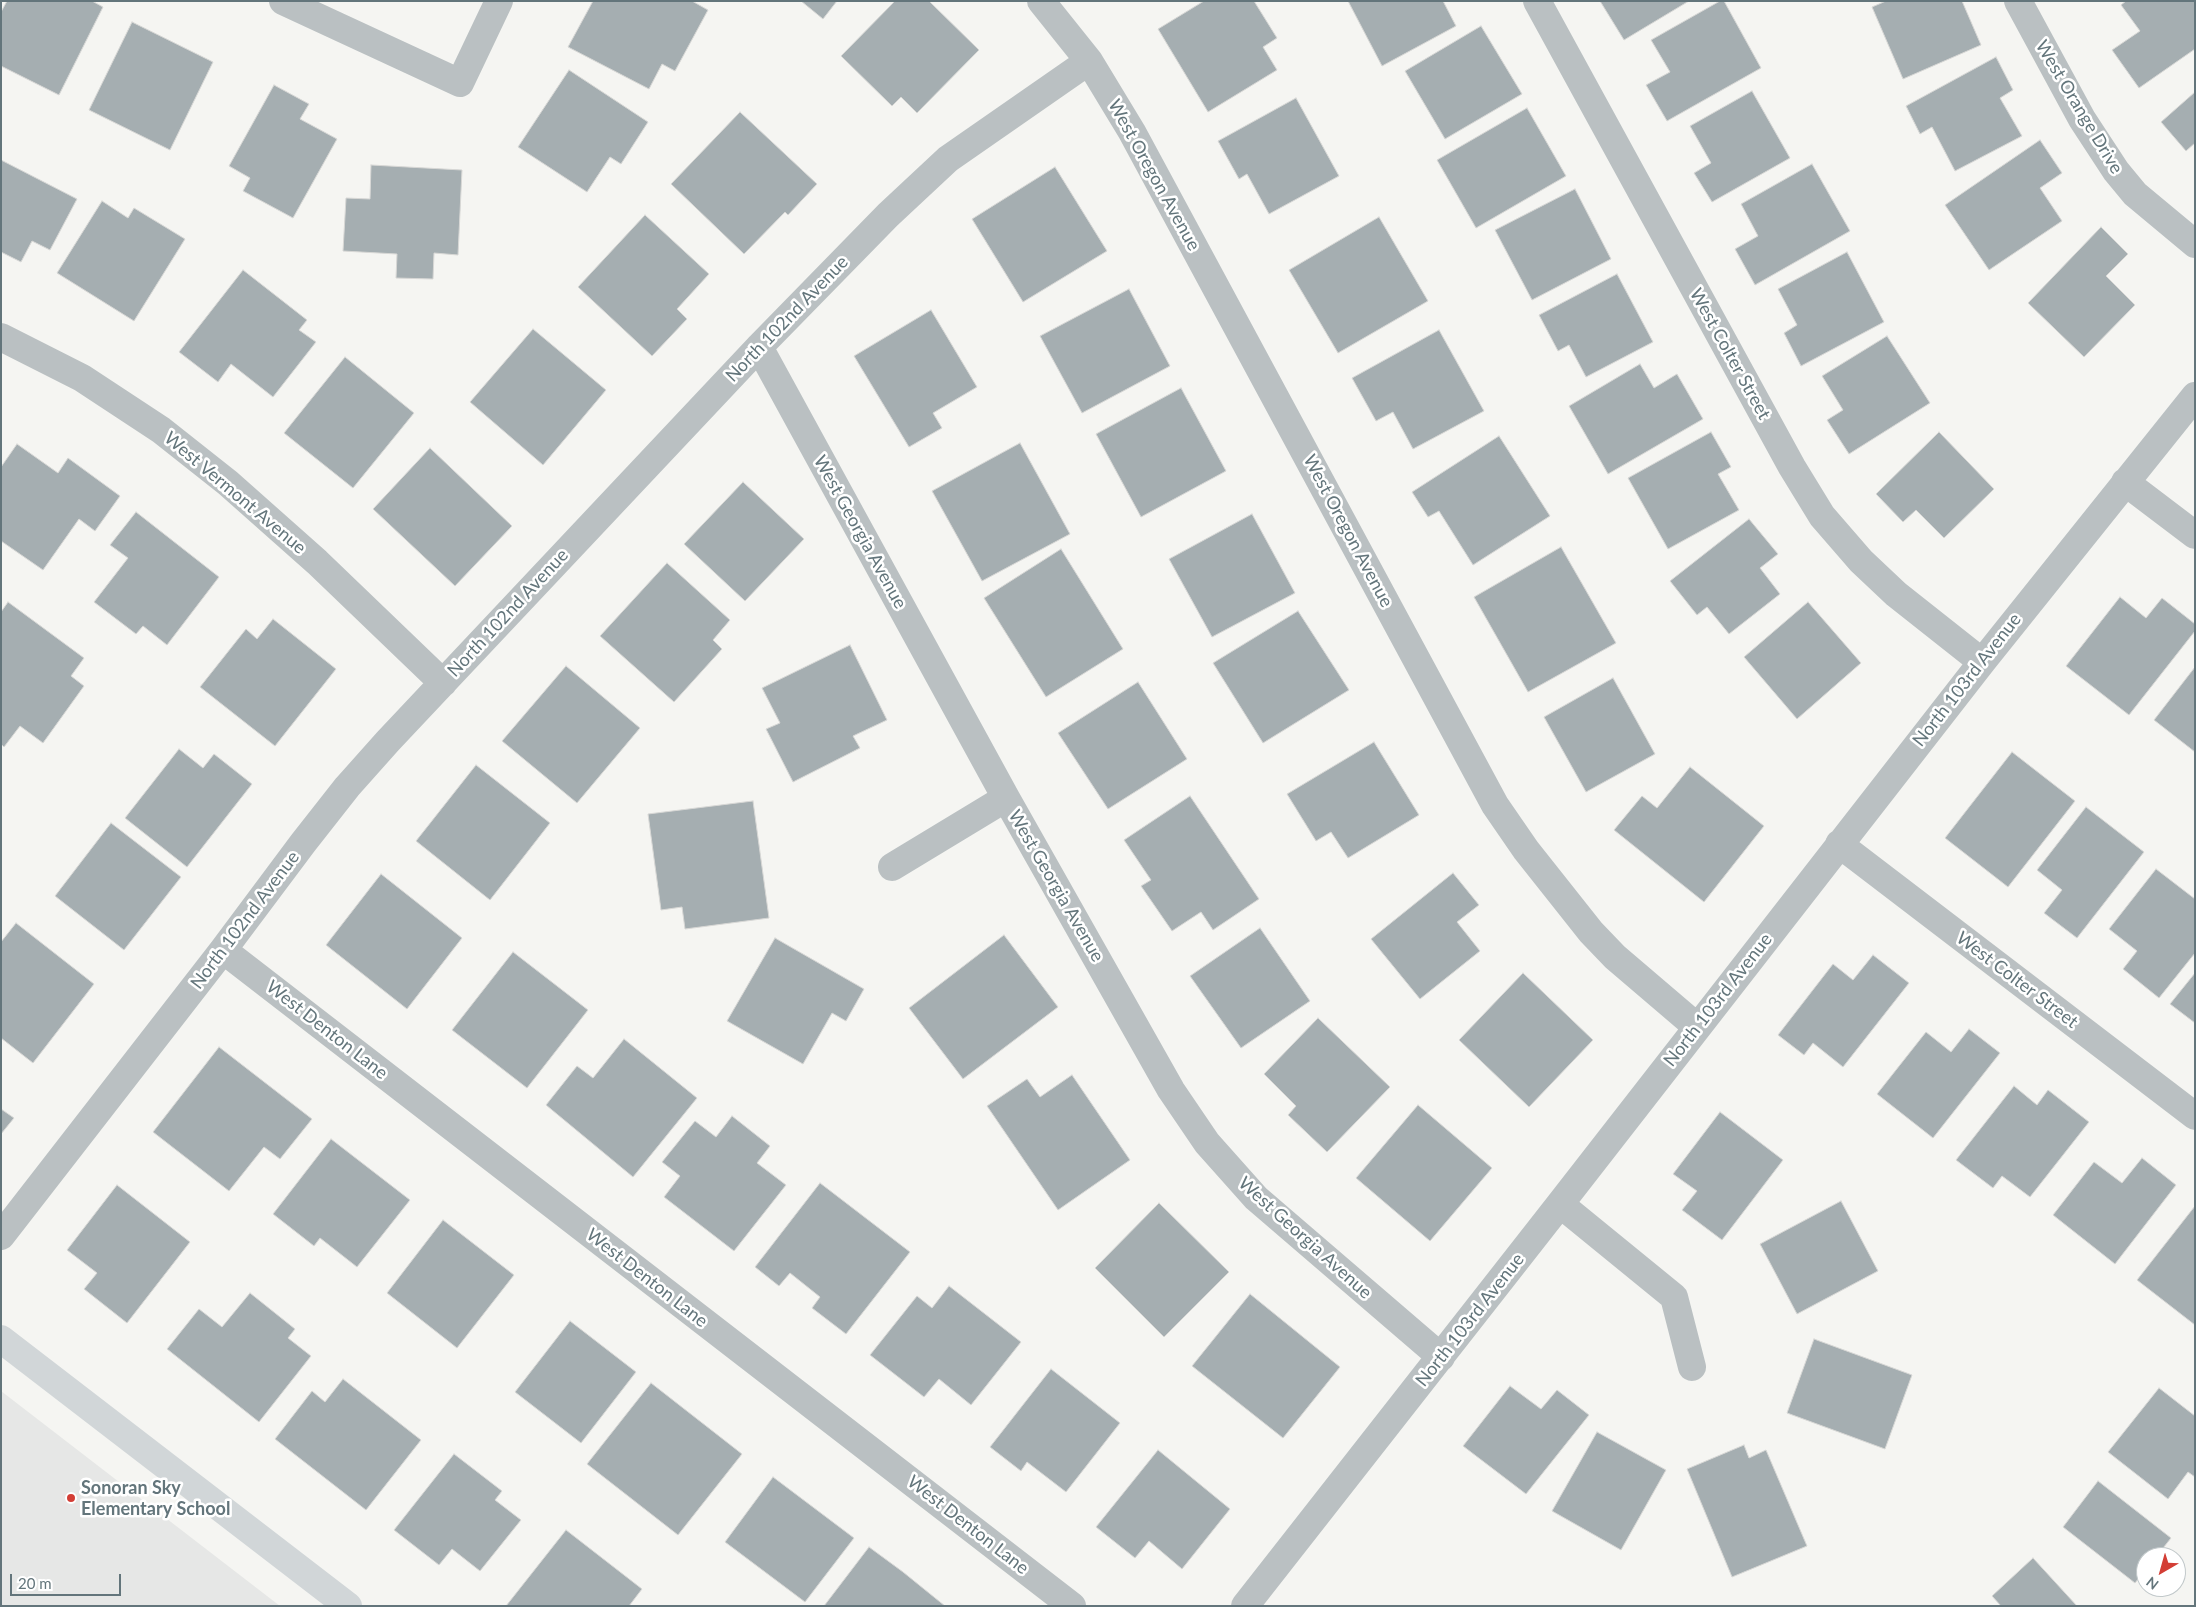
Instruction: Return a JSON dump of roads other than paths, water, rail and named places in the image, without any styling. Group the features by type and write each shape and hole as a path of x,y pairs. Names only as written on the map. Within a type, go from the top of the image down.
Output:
{"street":[{"path":"283,1 460,83 499,1"},
{"name":"West Oregon Avenue","path":"1041,1 1088,60 1132,132 1495,805 1526,850 1591,932 1615,956 1697,1027"},
{"name":"West Colter Street","path":"1536,1 1792,467 1822,516 1861,561 1896,594 1982,662"},
{"name":"West Orange Drive","path":"2018,1 2082,119 2116,171 2135,194 2195,244"},
{"name":"North 102nd Avenue","path":"1,1236 347,787 443,683 759,347 888,215 948,159 1088,60"},
{"name":"West Vermont Avenue","path":"1,337 82,378 161,430 228,483 316,562 443,683"},
{"name":"West Georgia Avenue","path":"759,347 1006,798 1172,1090 1207,1142 1256,1198 1441,1356"},
{"name":"North 103rd Avenue","path":"1245,1606 1839,844 2195,396"},
{"path":"2126,482 2195,535"},
{"path":"892,867 1006,798"},
{"name":"West Colter Street","path":"1839,844 2195,1116"},
{"name":"West Denton Lane","path":"223,950 1072,1606"},
{"path":"1560,1204 1674,1296 1692,1367"},
{"path":"1,1339 348,1606"}],"place":[{"name":"Sonoran Sky Elementary School","path":"71,1498"}]}
